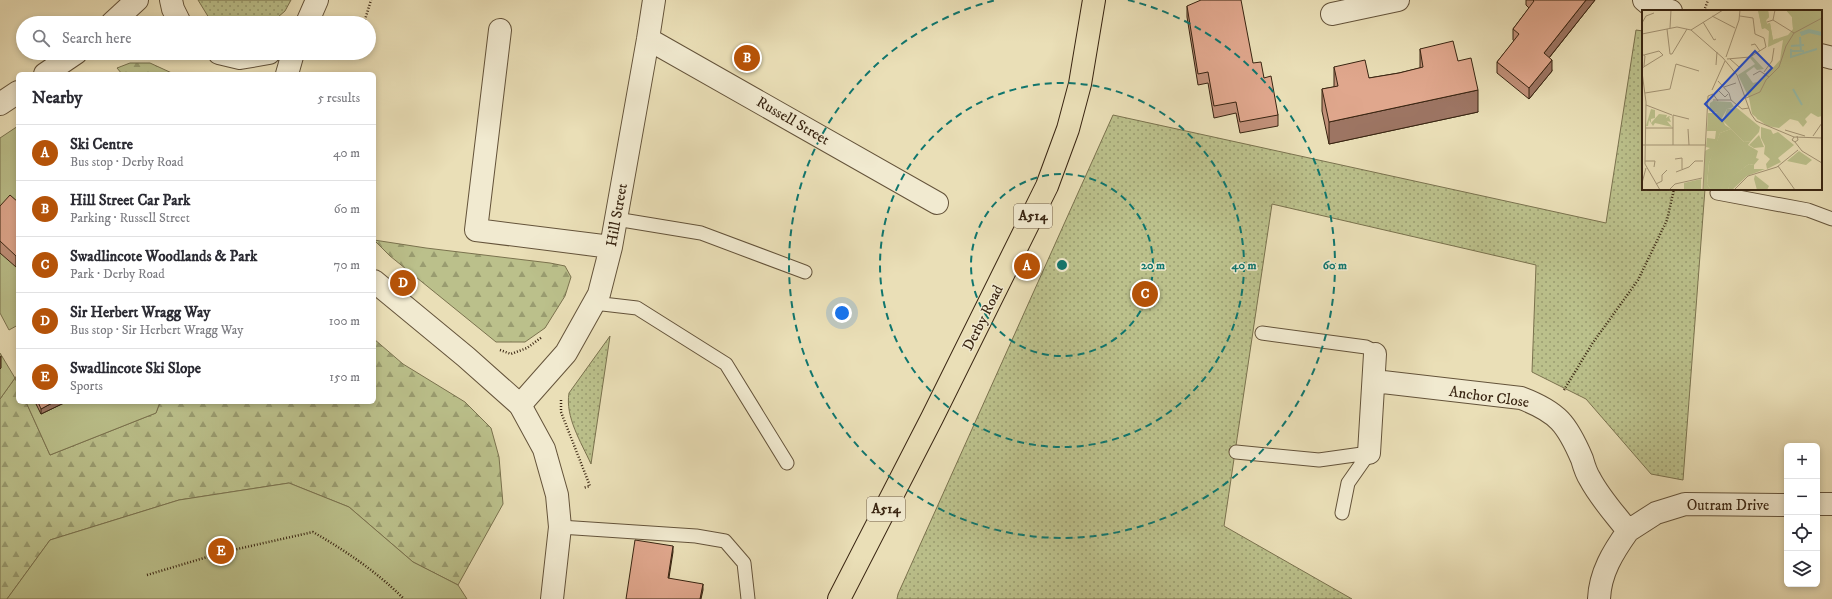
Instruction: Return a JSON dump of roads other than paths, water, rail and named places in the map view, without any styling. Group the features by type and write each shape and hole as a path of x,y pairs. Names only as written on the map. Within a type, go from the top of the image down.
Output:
{"main road":[{"name":"Derby Road","path":"839,599 936,411 1047,186 1068,129 1080,84 1094,0"}],"street":[{"path":"120,16 137,0"},
{"path":"171,0 176,16"},
{"path":"310,16 317,0"},
{"name":"Hill Street","path":"520,405 566,352 599,294 611,247 654,0"},
{"path":"1332,14 1398,0"},
{"path":"1644,0 1650,5 1667,10"},
{"path":"500,30 476,230 611,247"},
{"name":"Russell Street","path":"648,39 937,204"},
{"path":"1822,55 1832,58"},
{"path":"48,72 66,60"},
{"path":"222,60 228,72"},
{"path":"288,72 291,60"},
{"path":"0,104 16,93"},
{"path":"376,283 461,352 520,405 544,449 557,495 560,527 552,599"},
{"path":"1369,453 1376,354"},
{"name":"Anchor Close","path":"1374,381 1521,398 1538,404 1562,421 1570,433 1589,478 1599,494 1628,531"},
{"name":"Outram Drive","path":"1628,531 1656,512 1685,504 1784,505"},
{"path":"1820,504 1832,504"},
{"path":"1599,599 1604,571 1615,550 1628,531"}],"lane":[{"path":"1717,193 1808,210 1832,219"},
{"path":"616,218 701,233 805,272"},
{"path":"594,303 637,308 726,364 787,463"},
{"path":"1262,333 1366,347 1376,354"},
{"path":"1236,452 1319,460 1369,453"},
{"path":"1342,513 1348,483 1369,453"},
{"path":"560,527 696,536 725,541 744,563 748,599"}],"place":[{"name":"Hill Street Car Park","path":"747,58"},
{"name":"Ski Centre","path":"1027,266"},
{"name":"Sir Herbert Wragg Way","path":"403,283"},
{"name":"Swadlincote Woodlands & Park","path":"1145,294"},
{"name":"Swadlincote Ski Slope","path":"221,551"}]}
